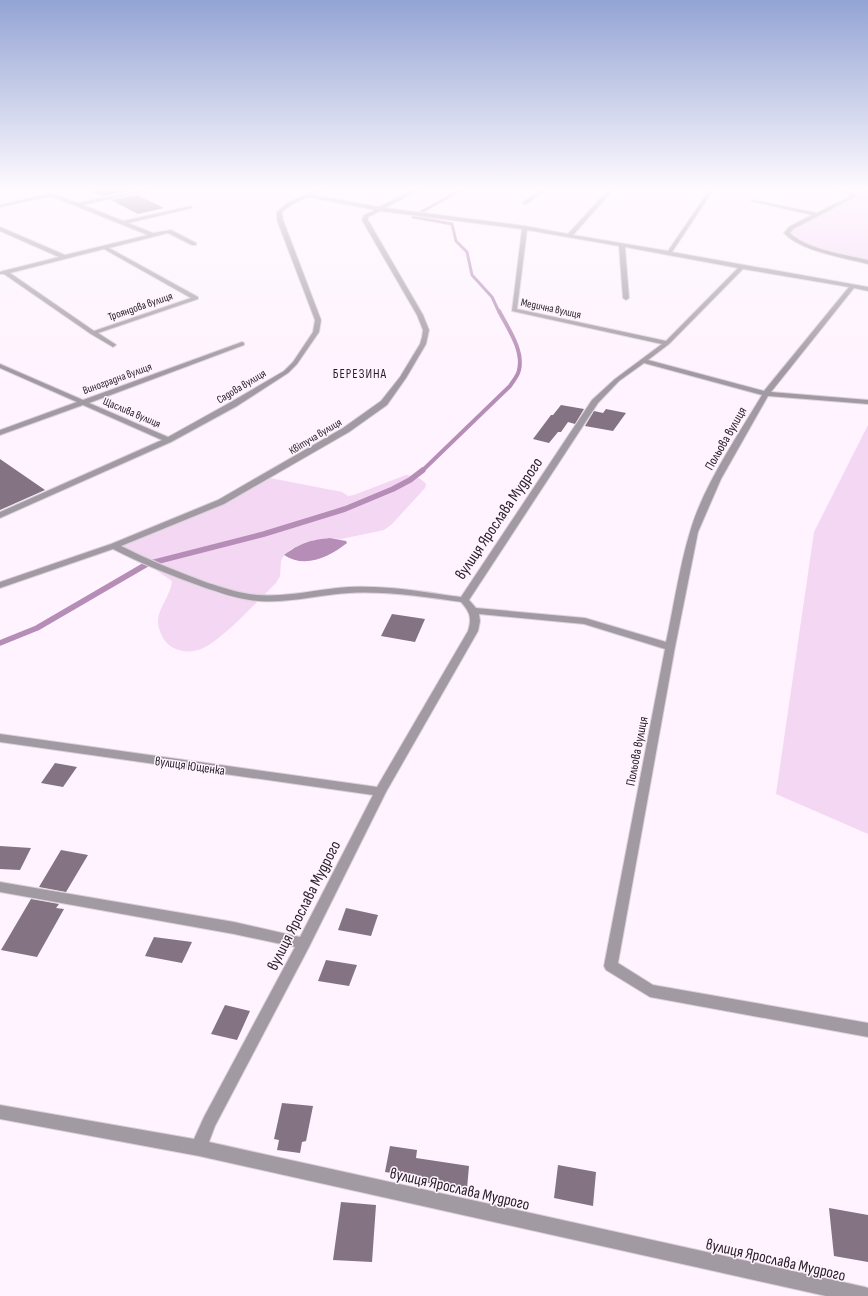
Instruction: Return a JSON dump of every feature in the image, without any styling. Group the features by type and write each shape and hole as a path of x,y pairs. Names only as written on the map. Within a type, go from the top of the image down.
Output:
{"street":[{"path":"47,249 64,257"},
{"name":"Трояндова вулиця","path":"3,273 94,249"},
{"name":"Трояндова вулиця","path":"3,273 94,333 196,298 108,249"},
{"name":"Садова вулиця","path":"0,515 168,440 234,404 286,372 295,363 316,332 318,326 316,312 291,249"},
{"name":"Квітуча вулиця","path":"0,585 114,546 221,502 294,462 367,416 384,402 399,384 423,344 426,330 420,315 383,249"},
{"name":"Медична вулиця","path":"522,249 514,310 666,343"},
{"path":"622,249 626,298"},
{"path":"648,249 868,289"},
{"path":"669,253 671,249"},
{"path":"825,249 868,262"},
{"name":"вулиця Ярослава Мудрого","path":"742,267 666,343 617,380 595,402 464,600 474,611 476,622 473,632 380,792 304,943 209,1122 199,1148 865,1296"},
{"name":"Польова вулиця","path":"852,287 766,394 724,467 700,514 694,532 670,647 611,966 650,991 868,1030"},
{"path":"94,333 113,345"},
{"name":"Виноградна вулиця","path":"0,433 242,344"},
{"path":"642,362 766,394 868,402"},
{"name":"Щаслива вулиця","path":"1,367 168,440"},
{"path":"114,546 147,564 229,592 255,598 279,599 349,590 376,590 464,600"},
{"path":"474,611 585,621 670,647"},
{"name":"вулиця Ющенка","path":"0,738 380,792"},
{"path":"0,887 234,928 304,943"},
{"path":"0,1112 199,1148"}],"shaded area":[{"path":"825,249 868,249 868,262"},
{"path":"868,425 868,834 776,794 814,532"},
{"path":"406,475 419,478 426,484 425,488 392,524 384,530 341,539 330,538 315,540 306,542 290,550 284,555 281,561 280,576 276,583 219,638 210,645 194,651 182,651 175,649 166,643 160,632 158,625 159,616 172,581 147,564 114,546 221,502 265,477 342,492 348,496"},
{"path":"330,538 346,541 347,543 333,553 317,560 300,561 284,555 306,543"}],"building":[{"path":"561,405 584,409 575,424 568,422 561,432 558,432 549,443 533,439 551,415 553,415"},
{"path":"606,409 626,413 613,431 585,426 594,411 603,413"},
{"path":"0,459 45,490 0,510"},
{"path":"392,614 425,619 415,642 381,636"},
{"path":"55,763 77,767 63,787 41,783"},
{"path":"0,846 31,848 20,870 0,869"},
{"path":"61,850 88,855 66,892 39,887"},
{"path":"31,899 59,904 56,908 64,909 37,957 1,950"},
{"path":"346,908 378,915 371,936 338,930"},
{"path":"154,937 192,942 182,963 145,956"},
{"path":"326,960 357,965 349,986 318,981"},
{"path":"225,1005 250,1011 237,1040 211,1034"},
{"path":"282,1103 313,1106 306,1141 302,1142 300,1153 277,1150 279,1140 274,1139"},
{"path":"390,1146 417,1150 416,1158 469,1166 467,1189 423,1182 424,1178 385,1172"},
{"path":"558,1165 596,1172 593,1206 554,1198"},
{"path":"341,1202 376,1205 372,1262 333,1260"},
{"path":"829,1208 868,1215 868,1262 834,1256"}],"waterway":[{"path":"464,249 467,252 472,275 492,297 499,312"},
{"path":"422,471 510,386 518,374 520,362 517,347 499,311"},
{"path":"0,643 37,628 147,564 264,534 345,509 393,489 410,480 423,470"}],"district":[{"name":"БЕРЕЗИНА","path":"360,373"}]}
